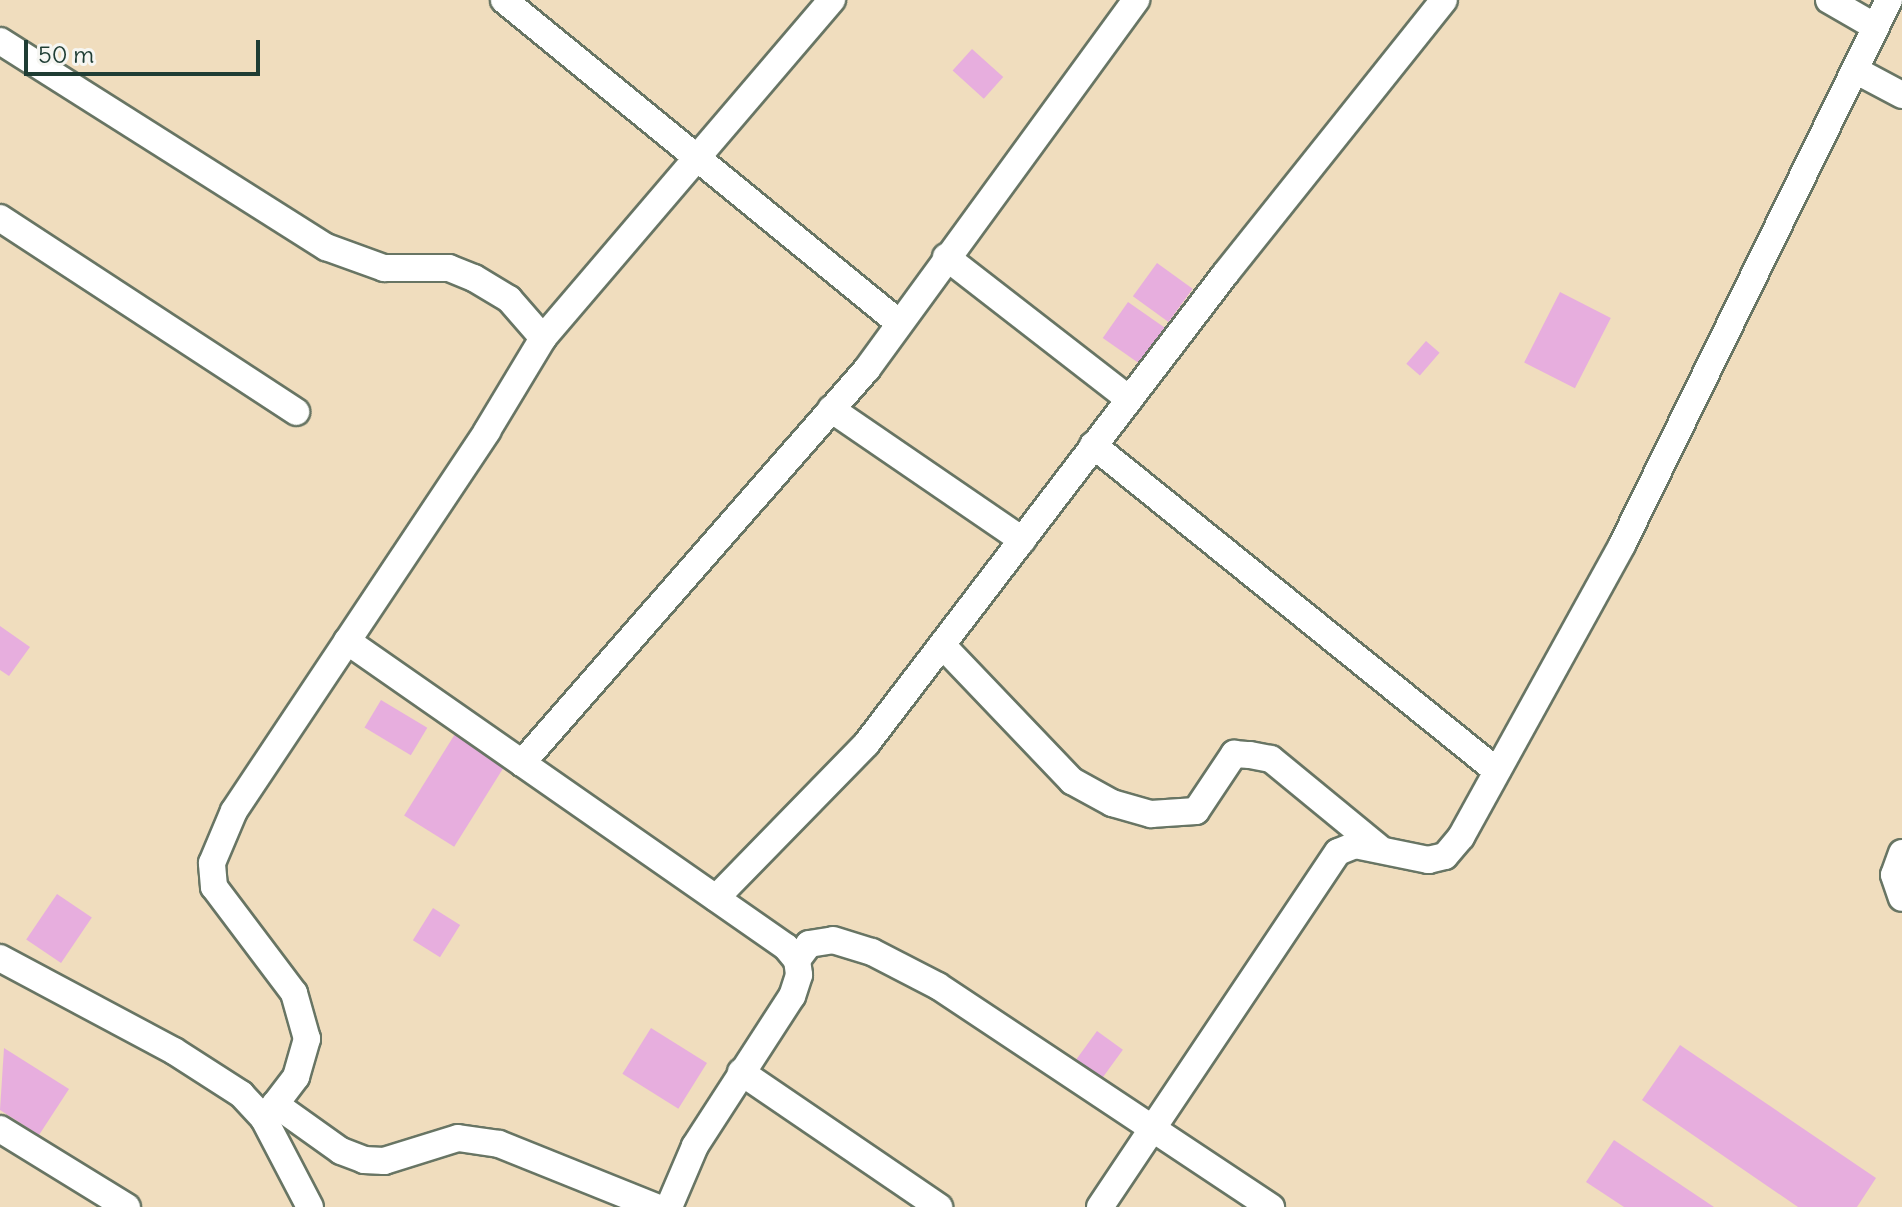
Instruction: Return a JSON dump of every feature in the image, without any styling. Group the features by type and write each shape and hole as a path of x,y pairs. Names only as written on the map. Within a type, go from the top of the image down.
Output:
{"street":[{"path":"270,1112 303,1063 307,1039 294,993 248,925 225,905 214,887 212,863 234,811 543,338 701,157 832,0"},
{"path":"522,763 831,409 899,323 1136,0"},
{"path":"716,898 867,743 1093,445 1444,0"},
{"path":"1829,0 1876,27"},
{"path":"1100,1207 1338,852 1355,845 1378,847 1428,860 1445,856 1497,771 1622,545 1889,0"},
{"path":"516,4 899,323"},
{"path":"0,41 326,247 384,268 449,268 509,299 543,338"},
{"path":"1855,70 1902,95"},
{"path":"0,218 296,412"},
{"path":"946,257 1129,399"},
{"path":"831,409 1022,540"},
{"path":"1093,445 1497,771"},
{"path":"347,641 716,898 797,960 799,975 792,996 695,1146 669,1207"},
{"path":"943,646 1072,781 1112,803 1151,814 1196,811 1234,754 1250,755 1271,759 1378,847"},
{"path":"1902,853 1894,875 1902,898"},
{"path":"797,960 818,940 872,952 938,986 1152,1131 1271,1207"},
{"path":"0,958 174,1051 270,1112 341,1151 364,1160 384,1161 458,1138 499,1144 656,1207"},
{"path":"741,1072 939,1207"},
{"path":"270,1112 310,1207"},
{"path":"0,1129 127,1207"}],"building":[{"path":"972,49 1003,77 984,99 953,71"},
{"path":"1157,263 1193,289 1168,322 1133,296"},
{"path":"1560,292 1611,318 1575,388 1524,362"},
{"path":"1128,302 1165,328 1140,364 1103,338"},
{"path":"1426,341 1440,353 1420,375 1406,364"},
{"path":"0,626 30,647 9,676 0,670"},
{"path":"381,700 427,728 411,755 365,727"},
{"path":"455,734 505,765 454,847 404,815"},
{"path":"57,894 92,917 61,963 26,940"},
{"path":"433,908 460,925 440,957 413,940"},
{"path":"651,1028 707,1063 678,1109 622,1074"},
{"path":"1097,1031 1123,1050 1102,1078 1076,1059"},
{"path":"1680,1045 1876,1178 1857,1207 1798,1207 1642,1100"},
{"path":"4,1048 69,1089 39,1135 0,1110"},
{"path":"1614,1140 1714,1207 1624,1207 1586,1182"}]}
